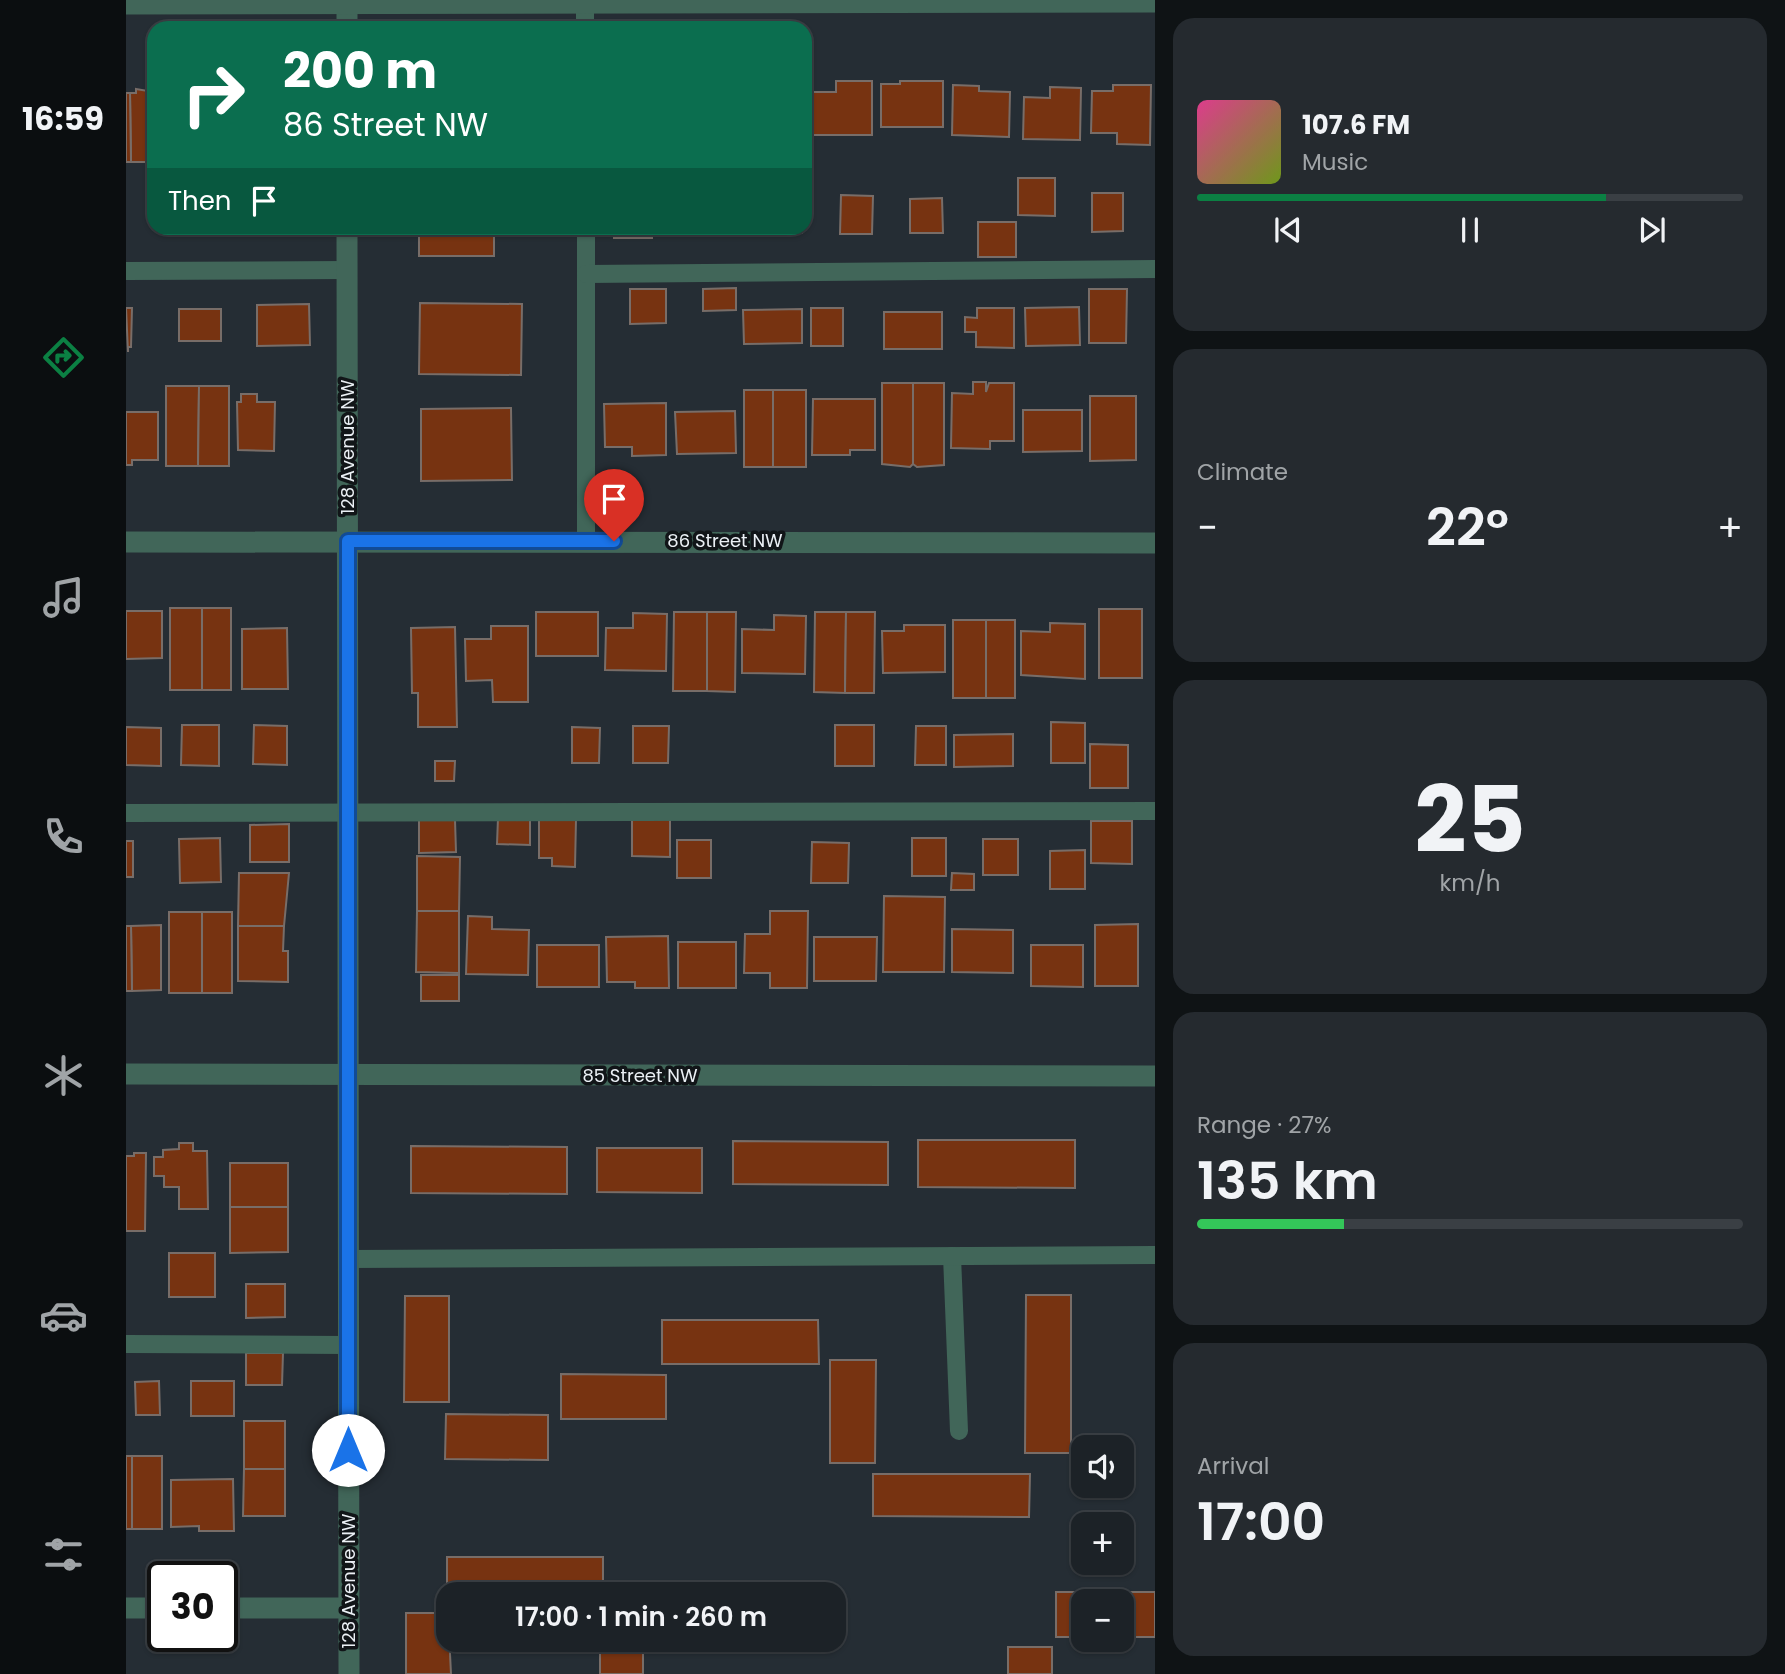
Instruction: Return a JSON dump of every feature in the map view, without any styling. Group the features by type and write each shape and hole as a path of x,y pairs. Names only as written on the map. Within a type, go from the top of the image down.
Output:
{"street":[{"path":"126,4 585,1 1155,2"},
{"path":"347,2 347,21"},
{"name":"128 Avenue NW","path":"347,235 349,1674"},
{"name":"86 Street NW","path":"126,541 1155,543"},
{"name":"85 Street NW","path":"126,1074 1155,1076"},
{"path":"126,1608 147,1608"},
{"path":"238,1608 349,1608"}],"lane":[{"path":"585,1 586,21"},
{"path":"586,235 586,541"},
{"path":"586,274 1155,269"},
{"path":"126,271 347,270"},
{"path":"126,813 1155,811"},
{"path":"349,1259 1155,1255"},
{"path":"952,1256 959,1431"},
{"path":"126,1344 348,1345"}],"building":[{"path":"836,81 872,81 872,135 812,135 812,92 836,92"},
{"path":"900,81 943,81 943,127 881,127 881,84 900,84"},
{"path":"953,85 979,86 979,91 1010,92 1009,137 952,135"},
{"path":"1113,85 1151,85 1150,145 1117,144 1117,133 1091,133 1092,91 1113,91"},
{"path":"1050,87 1081,88 1080,140 1023,139 1024,97 1050,98"},
{"path":"136,89 147,91 147,162 131,162 130,93 136,93"},
{"path":"126,93 130,93 131,162 126,162"},
{"path":"1018,178 1055,178 1055,216 1018,215"},
{"path":"1092,193 1123,193 1123,231 1092,232"},
{"path":"841,195 873,196 872,234 840,234"},
{"path":"942,198 943,233 910,233 910,199"},
{"path":"978,222 1016,222 1016,257 978,257"},
{"path":"419,235 494,235 494,256 419,256"},
{"path":"614,235 652,235 652,238 614,238"},
{"path":"736,288 736,310 703,311 703,289"},
{"path":"630,289 666,289 666,323 630,324"},
{"path":"1089,289 1127,289 1126,343 1089,343"},
{"path":"420,303 522,304 521,375 419,374"},
{"path":"309,304 310,345 257,346 257,305"},
{"path":"1079,307 1080,345 1026,346 1025,308"},
{"path":"126,308 132,308 131,347 128,347 128,352"},
{"path":"811,308 843,308 843,346 811,346"},
{"path":"977,308 1014,308 1014,348 976,347 976,332 965,332 965,317 977,318"},
{"path":"179,309 221,309 221,341 179,341"},
{"path":"802,309 802,343 744,344 743,310"},
{"path":"884,312 942,312 942,349 884,349"},
{"path":"973,382 986,382 986,392 989,383 1014,383 1014,441 990,441 990,449 951,448 952,393 973,394"},
{"path":"882,383 913,383 913,464 910,467 882,464"},
{"path":"913,383 944,383 944,465 917,467 913,464"},
{"path":"166,386 199,386 198,466 166,466"},
{"path":"199,386 229,386 229,466 198,466"},
{"path":"744,390 773,390 773,467 744,467"},
{"path":"773,390 806,390 806,467 773,467"},
{"path":"241,394 257,394 257,402 275,402 274,451 238,450 237,402 241,402"},
{"path":"1090,396 1136,396 1136,460 1090,461"},
{"path":"813,399 875,399 875,450 850,450 850,455 812,455"},
{"path":"666,403 666,455 632,456 632,447 605,447 604,404"},
{"path":"511,408 512,480 421,481 421,409"},
{"path":"1023,410 1082,410 1082,451 1023,452"},
{"path":"735,411 736,453 677,454 675,412"},
{"path":"126,412 158,412 158,460 132,460 132,465 126,465"},
{"path":"170,608 202,608 202,690 170,690"},
{"path":"202,608 231,608 231,690 202,690"},
{"path":"1099,609 1142,609 1142,678 1099,678"},
{"path":"126,611 162,611 162,658 126,659"},
{"path":"536,612 598,612 598,656 536,656"},
{"path":"674,612 707,612 707,691 673,691"},
{"path":"707,612 736,612 735,692 707,691"},
{"path":"815,612 846,612 845,693 814,692"},
{"path":"846,612 875,612 874,693 845,693"},
{"path":"633,613 667,614 666,671 605,670 606,628 633,628"},
{"path":"774,615 806,616 805,674 742,673 742,629 774,630"},
{"path":"953,620 986,620 986,698 953,698"},
{"path":"986,620 1015,620 1015,698 986,698"},
{"path":"1050,623 1085,624 1085,679 1021,675 1021,631 1050,632"},
{"path":"904,625 945,625 945,672 883,673 882,631 904,631"},
{"path":"491,626 528,626 528,702 493,702 492,680 466,681 465,639 491,639"},
{"path":"455,627 457,727 418,727 418,693 412,693 411,628"},
{"path":"287,628 288,689 242,689 242,629"},
{"path":"1051,722 1085,723 1085,763 1051,763"},
{"path":"182,725 219,725 219,766 181,765"},
{"path":"254,725 287,726 287,765 253,764"},
{"path":"835,725 874,725 874,766 835,766"},
{"path":"633,726 669,726 668,763 633,763"},
{"path":"916,726 946,726 946,765 915,765"},
{"path":"126,727 161,728 161,766 126,765"},
{"path":"572,727 600,728 599,763 572,763"},
{"path":"1013,734 1013,766 954,767 954,735"},
{"path":"1090,744 1128,745 1128,788 1090,788"},
{"path":"435,761 455,761 454,781 435,781"},
{"path":"498,818 530,818 530,845 497,844"},
{"path":"632,818 670,818 670,857 632,856"},
{"path":"539,819 576,819 575,867 552,866 552,858 539,858"},
{"path":"419,820 455,820 456,852 419,853"},
{"path":"1091,821 1132,821 1132,864 1091,863"},
{"path":"289,824 289,862 250,862 250,825"},
{"path":"220,838 221,882 180,883 179,839"},
{"path":"912,838 946,838 946,876 912,876"},
{"path":"983,839 1018,839 1018,875 983,875"},
{"path":"677,840 711,840 711,878 677,878"},
{"path":"126,841 133,841 133,877 126,877"},
{"path":"812,842 849,843 848,883 811,883"},
{"path":"1085,850 1085,889 1050,889 1050,851"},
{"path":"417,856 460,857 459,911 417,911"},
{"path":"239,873 289,873 284,926 238,926"},
{"path":"952,873 974,874 974,890 951,890"},
{"path":"884,896 945,897 944,972 883,972"},
{"path":"417,911 459,911 459,973 416,972"},
{"path":"770,911 808,911 807,988 770,988 770,973 744,973 745,934 770,934"},
{"path":"169,912 202,912 202,993 169,993"},
{"path":"202,912 232,912 232,993 202,993"},
{"path":"468,916 492,917 492,929 529,930 528,975 466,974"},
{"path":"1138,924 1138,986 1095,986 1095,925"},
{"path":"161,925 161,990 132,991 131,926"},
{"path":"126,926 131,926 132,991 126,991"},
{"path":"238,926 284,926 283,951 288,951 288,982 238,981"},
{"path":"952,929 1013,930 1013,973 952,972"},
{"path":"668,936 669,988 635,988 635,982 607,982 606,937"},
{"path":"814,937 877,937 876,981 814,981"},
{"path":"678,942 736,942 736,988 678,988"},
{"path":"537,945 599,945 599,987 537,987"},
{"path":"1031,945 1083,945 1083,987 1031,986"},
{"path":"421,975 459,975 459,1001 421,1001"},
{"path":"918,1140 1075,1140 1075,1188 918,1187"},
{"path":"733,1141 888,1142 888,1185 733,1184"},
{"path":"179,1143 193,1143 193,1151 207,1151 208,1209 179,1209 179,1187 164,1187 164,1176 154,1176 154,1157 163,1157 163,1150 179,1149"},
{"path":"411,1146 567,1147 567,1194 411,1193"},
{"path":"597,1148 702,1148 702,1193 597,1192"},
{"path":"134,1153 146,1153 145,1231 126,1231 126,1156 134,1156"},
{"path":"230,1163 288,1163 288,1207 230,1207"},
{"path":"230,1207 288,1207 288,1252 230,1253"},
{"path":"169,1253 215,1253 215,1297 169,1297"},
{"path":"246,1284 285,1284 285,1317 246,1318"},
{"path":"1026,1295 1071,1295 1071,1453 1025,1453"},
{"path":"405,1296 449,1296 449,1402 404,1402"},
{"path":"662,1320 818,1320 819,1364 662,1364"},
{"path":"246,1353 283,1353 282,1385 246,1385"},
{"path":"830,1360 876,1360 875,1463 830,1463"},
{"path":"561,1374 666,1375 666,1419 561,1419"},
{"path":"159,1381 160,1415 136,1415 135,1382"},
{"path":"191,1381 234,1381 234,1416 191,1416"},
{"path":"446,1414 548,1415 548,1460 445,1459"},
{"path":"244,1421 285,1421 285,1469 244,1469"},
{"path":"126,1456 132,1456 132,1529 126,1529"},
{"path":"132,1456 162,1456 162,1529 132,1529"},
{"path":"244,1469 285,1469 285,1516 243,1516"},
{"path":"873,1474 1030,1474 1029,1517 873,1516"},
{"path":"233,1479 234,1531 199,1531 199,1526 171,1527 171,1480"},
{"path":"447,1557 603,1557 603,1582 447,1582"},
{"path":"1056,1592 1071,1592 1071,1637 1056,1637"},
{"path":"1134,1592 1155,1592 1155,1637 1134,1637"},
{"path":"406,1613 436,1613 436,1652 450,1652 451,1674 406,1674"},
{"path":"1008,1647 1052,1647 1052,1674 1008,1674"},
{"path":"600,1652 643,1652 643,1674 600,1674"}],"route":[{"path":"348,1450 348,541 614,541"}]}
